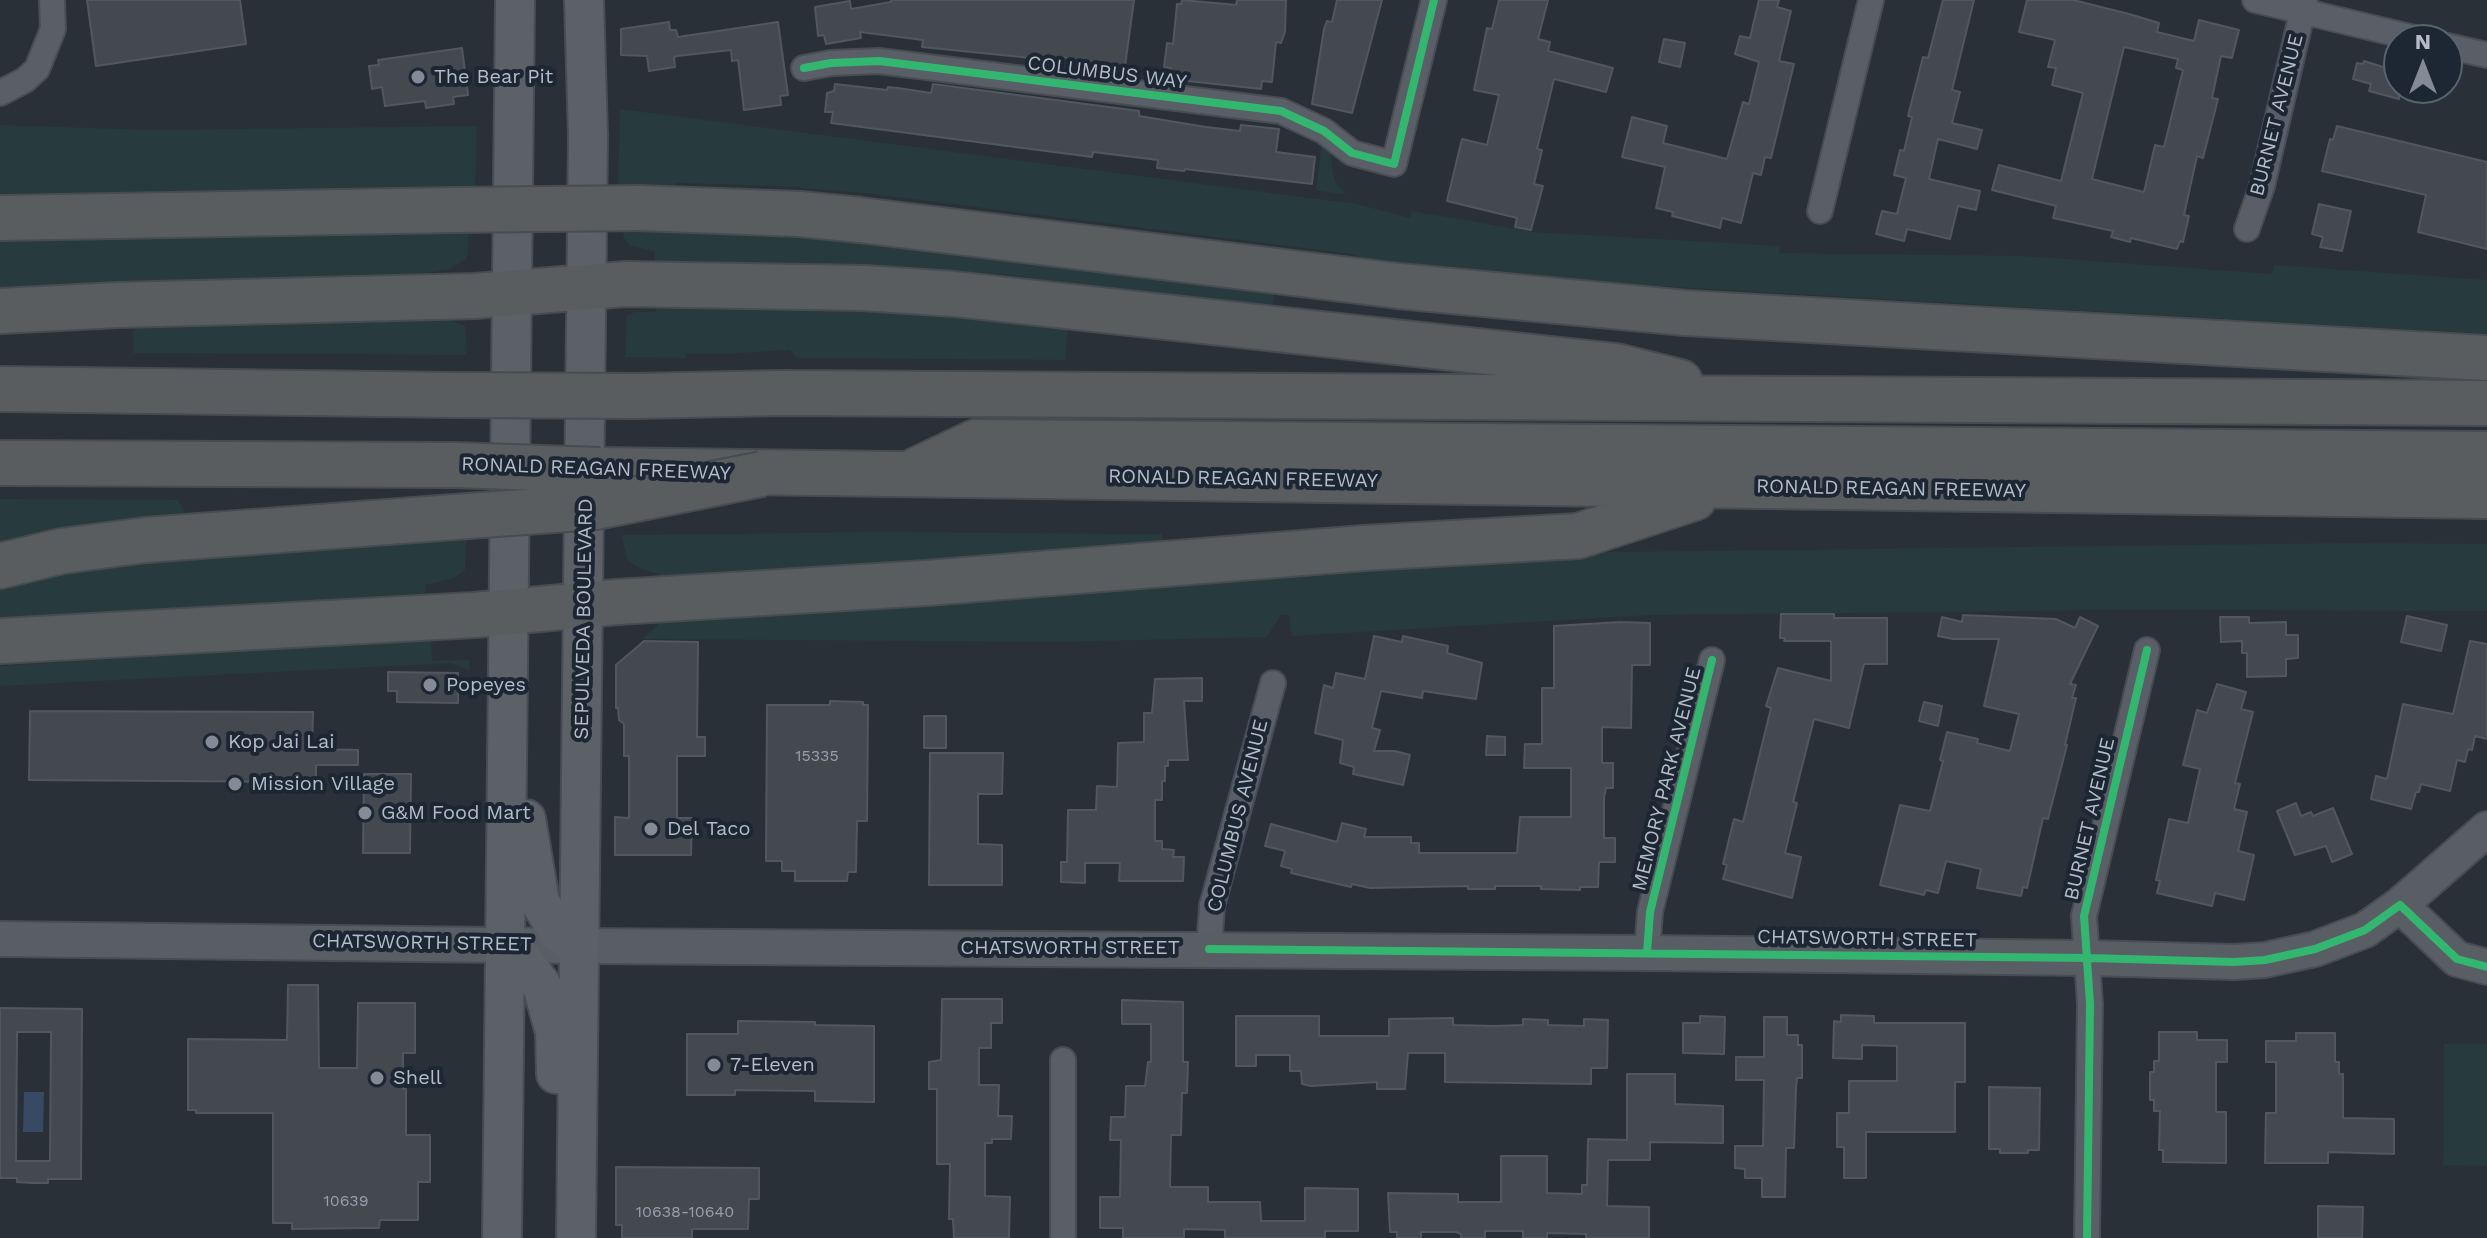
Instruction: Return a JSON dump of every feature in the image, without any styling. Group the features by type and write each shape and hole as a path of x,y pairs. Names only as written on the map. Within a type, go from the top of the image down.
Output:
{"highway":[{"path":"0,218 639,208 800,214 1383,284 1686,313 2487,358"},
{"path":"0,311 512,293 630,284 848,288 954,294 1616,366 1749,398"},
{"path":"0,389 454,395 783,393 2487,403"},
{"path":"1114,395 1177,429 2487,441"},
{"path":"908,475 976,442 2487,454"},
{"name":"RONALD REAGAN FREEWAY","path":"0,463 454,465 762,474 1208,477 2487,496"},
{"path":"0,566 62,551 146,540 596,507 762,474"},
{"path":"0,641 506,612 1364,548 1578,536 1727,487"}],"main road":[{"path":"502,1238 506,612 515,0"},
{"name":"SEPULVEDA BOULEVARD","path":"576,1238 588,136 584,0"},
{"path":"506,672 521,704 525,737 526,827 537,891 547,917 558,932 579,946"},
{"name":"CHATSWORTH STREET","path":"0,939 1647,953 2234,962 2265,960 2315,949 2357,933 2400,905 2487,829"},
{"path":"2400,905 2457,959 2487,967"},
{"path":"506,945 521,957 542,986 555,1032 558,1107 577,1136"}],"street":[{"path":"0,93 25,80 37,69 53,29 52,0"},
{"name":"COLUMBUS WAY","path":"804,68 831,63 879,61 1281,111 1324,131 1352,153 1394,164 1434,0"},
{"path":"1820,211 1871,0"},
{"path":"2255,0 2304,6 2383,29"},
{"name":"BURNET AVENUE","path":"2247,229 2262,186 2304,6"},
{"path":"2463,50 2487,55"},
{"name":"BURNET AVENUE","path":"2087,1238 2089,958 2084,916 2147,650"},
{"name":"MEMORY PARK AVENUE","path":"1647,953 1650,912 1712,660"},
{"name":"COLUMBUS AVENUE","path":"1209,949 1212,906 1273,683"},
{"path":"1063,1060 1063,1238"}],"green space":[{"path":"620,109 1357,204 1410,218 1412,211 1534,232 1780,246 1779,253 2025,256 2272,274 2274,265 2487,280 2487,334 1640,285 1362,258 1351,254 865,193 677,183 676,187 618,187"},
{"path":"0,125 153,130 477,126 475,188 0,194"},
{"path":"1322,143 1333,145 1331,160 1335,181 1346,195 1316,190"},
{"path":"622,228 812,234 1013,261 1276,287 1271,315 1004,274 851,265 655,261 655,251 631,246 624,238"},
{"path":"469,229 467,258 450,269 427,273 426,282 0,295 0,236"},
{"path":"656,305 880,310 1068,325 1065,360 797,358 790,350 686,354 685,358 625,357 627,316 635,312 656,312"},
{"path":"440,315 440,320 465,326 467,355 133,353 134,320"},
{"path":"0,499 178,500 187,517 0,545"},
{"path":"876,532 1162,534 1163,550 667,577 639,568 627,560 622,535"},
{"path":"466,540 465,570 454,578 425,585 425,595 0,620 0,588 71,572 156,560"},
{"path":"2487,544 2487,611 2124,610 1650,615 1292,636 1289,615 1281,615 1267,637 1056,642 642,639 670,614 1537,553"},
{"path":"431,639 432,661 469,660 469,670 450,663 0,686 0,666"},
{"path":"2444,1044 2487,1044 2487,1166 2443,1165"}],"water":[{"path":"24,1092 44,1092 43,1132 23,1132"}],"building":[{"path":"87,0 240,0 246,44 96,66"},
{"path":"891,0 1134,0 1125,66 1061,57 1061,60 1051,60 922,47 923,40 860,32 861,38 826,44 824,35 818,36 815,7 850,1 851,9"},
{"path":"1182,0 1236,5 1237,0 1286,0 1285,32 1281,43 1276,42 1272,82 1262,81 1261,89 1170,79 1171,68 1164,67 1167,43 1173,44 1177,4 1181,4"},
{"path":"1337,0 1382,0 1352,113 1312,104 1324,29 1327,21 1332,22"},
{"path":"1499,0 1548,0 1538,39 1550,42 1548,51 1613,68 1606,92 1554,79 1537,149 1542,150 1534,184 1543,186 1531,230 1515,227 1517,218 1447,201 1462,139 1487,145 1499,95 1474,90 1487,28 1492,29"},
{"path":"1759,0 1779,0 1777,7 1791,11 1779,61 1794,64 1771,158 1765,157 1761,175 1753,173 1741,223 1722,218 1720,228 1672,216 1673,212 1656,208 1665,167 1622,157 1632,117 1667,126 1663,143 1727,159 1743,102 1749,104 1759,62 1735,54 1740,36 1750,38"},
{"path":"1943,0 1974,0 1952,90 1960,92 1952,123 1982,130 1977,149 1938,139 1929,179 1980,191 1976,210 1958,206 1950,239 1907,229 1904,241 1876,234 1882,211 1897,214 1906,178 1894,175 1900,150 1904,151 1912,117 1908,116 1923,57 1928,58"},
{"path":"2027,0 2073,0 2159,23 2157,32 2194,41 2199,20 2239,30 2232,58 2221,56 2212,98 2218,99 2203,158 2197,156 2184,215 2189,216 2183,242 2180,241 2177,249 2131,238 2130,242 2111,237 2113,231 2053,218 2056,206 1992,190 1999,165 2061,181 2083,93 2052,85 2056,68 2048,67 2055,40 2019,32","holes":["2124,47 2178,59 2176,68 2183,70 2164,147 2155,145 2144,192 2092,179"]},
{"path":"669,22 670,30 676,30 678,37 778,22 788,95 780,96 781,105 744,110 738,60 732,61 731,50 677,56 674,57 675,67 649,71 647,56 621,55 621,29"},
{"path":"1664,39 1685,43 1680,67 1659,62"},
{"name":"The Bear Pit","path":"462,48 468,95 453,97 454,104 426,108 425,101 385,106 382,87 372,89 369,66 379,65 378,60"},
{"path":"2364,61 2383,67 2383,95 2369,91 2371,84 2353,79 2357,63 2363,64"},
{"path":"835,84 931,93 933,84 1139,111 1139,116 1206,127 1240,131 1241,125 1279,129 1276,152 1315,157 1312,184 1157,168 1158,160 1093,152 1092,157 831,123 833,112 825,112 827,93 834,91"},
{"path":"2337,126 2487,162 2487,249 2418,232 2426,195 2322,171 2330,139 2333,140"},
{"path":"2319,204 2351,211 2342,251 2320,247 2323,237 2312,234"},
{"path":"1781,614 1887,618 1887,664 1864,664 1849,728 1814,719 1793,802 1797,803 1785,853 1801,857 1792,898 1723,879 1727,865 1723,864 1734,819 1743,822 1771,708 1766,706 1778,668 1831,681 1831,641 1784,641 1785,638 1780,638"},
{"path":"1963,615 2056,619 2075,628 2080,617 2098,626 2070,684 2076,685 2072,698 2076,698 2067,745 2048,819 2043,818 2027,888 2023,887 2021,896 1977,888 1981,869 1946,861 1938,893 1926,890 1924,895 1880,885 1900,805 1930,811 1947,732 2010,751 2019,714 1984,706 1999,639 1938,636 1942,617 1962,622"},
{"path":"2407,616 2447,625 2441,651 2401,642"},
{"path":"2220,617 2249,617 2249,623 2286,622 2286,635 2298,635 2298,658 2286,659 2286,676 2247,677 2247,653 2242,653 2242,641 2221,642"},
{"path":"1650,623 1650,665 1632,665 1631,728 1602,727 1602,763 1613,763 1613,788 1606,788 1604,797 1604,838 1615,838 1615,862 1599,862 1598,887 1580,887 1580,890 1541,889 1541,886 1495,886 1495,889 1468,889 1468,886 1370,888 1352,884 1351,887 1291,873 1292,869 1281,866 1285,851 1265,846 1271,824 1337,842 1342,823 1366,829 1364,837 1411,837 1411,843 1419,843 1419,853 1517,853 1520,817 1571,817 1571,768 1524,768 1525,744 1542,744 1542,688 1554,688 1554,626"},
{"path":"1374,636 1402,642 1403,636 1448,646 1447,653 1482,663 1476,699 1423,691 1422,698 1381,691 1372,728 1380,730 1374,751 1410,755 1403,785 1353,774 1354,767 1340,763 1343,740 1315,733 1324,685 1333,688 1336,673 1365,679"},
{"path":"644,641 698,642 697,737 705,737 705,756 677,756 677,818 692,818 691,855 615,855 615,817 629,818 629,756 624,756 624,724 619,720 616,708 616,665"},
{"path":"2470,641 2487,644 2487,739 2475,736 2465,762 2457,760 2450,791 2421,784 2411,809 2371,799 2376,776 2387,779 2403,704 2453,714"},
{"name":"Popeyes","path":"388,672 458,673 458,703 397,702 397,691 388,691"},
{"path":"1202,678 1202,701 1184,701 1188,760 1168,760 1165,781 1162,781 1162,800 1155,800 1155,841 1162,841 1162,849 1174,850 1173,857 1184,857 1183,881 1119,881 1120,863 1085,863 1085,883 1061,882 1061,862 1067,862 1068,810 1096,810 1097,786 1117,787 1118,743 1144,742 1144,713 1152,713 1155,679"},
{"path":"2217,684 2246,692 2241,709 2253,712 2235,783 2240,784 2234,809 2247,812 2238,851 2254,855 2244,900 2215,893 2212,906 2157,893 2160,881 2156,880 2169,819 2188,823 2200,769 2183,765 2197,710 2207,713"},
{"path":"830,701 863,702 863,705 868,705 867,821 857,821 856,872 848,872 847,881 795,881 795,871 782,871 782,861 766,861 767,705 830,705"},
{"path":"1924,702 1942,706 1938,726 1919,721"},
{"path":"30,711 313,712 312,749 358,750 358,765 316,765 316,782 29,780"},
{"path":"924,716 946,716 946,748 924,748"},
{"path":"1487,736 1505,737 1505,755 1486,755"},
{"path":"930,753 1003,753 1002,794 978,794 978,844 1002,845 1002,885 929,885"},
{"path":"364,774 411,774 410,853 363,853"},
{"path":"2296,803 2301,816 2311,812 2313,816 2333,808 2352,854 2332,862 2326,846 2295,855 2277,811"},
{"path":"288,985 318,985 319,1068 357,1068 358,1003 415,1003 415,1053 403,1053 403,1089 406,1089 406,1135 430,1135 430,1182 418,1182 418,1220 380,1220 379,1228 292,1229 292,1223 273,1223 273,1113 196,1113 196,1110 188,1110 188,1039 287,1040"},
{"path":"942,999 1002,999 1002,1023 991,1023 991,1048 979,1048 979,1085 999,1085 998,1116 1012,1116 1011,1139 992,1139 992,1143 985,1143 985,1196 1010,1197 1009,1238 954,1238 953,1219 949,1219 950,1164 937,1164 937,1089 929,1089 929,1062 941,1060"},
{"path":"1122,1000 1183,1002 1183,1062 1188,1062 1187,1093 1182,1093 1181,1135 1171,1135 1170,1187 1208,1187 1208,1202 1260,1202 1261,1221 1305,1221 1305,1188 1358,1189 1358,1231 1325,1231 1325,1238 1225,1238 1225,1230 1184,1229 1184,1238 1123,1238 1123,1228 1100,1228 1100,1197 1120,1197 1121,1140 1110,1140 1111,1117 1125,1117 1126,1086 1145,1086 1148,1062 1151,1062 1151,1024 1122,1024"},
{"path":"0,1008 82,1009 81,1179 48,1179 48,1183 32,1183 17,1182 17,1178 0,1178","holes":["17,1032 51,1032 50,1161 16,1161"]},
{"path":"1841,1015 1874,1016 1874,1023 1965,1023 1965,1082 1955,1082 1955,1132 1866,1132 1866,1178 1844,1178 1844,1147 1837,1147 1837,1113 1849,1113 1849,1081 1897,1081 1897,1046 1862,1045 1862,1059 1833,1058 1834,1021 1841,1022"},
{"path":"1236,1016 1319,1016 1319,1036 1389,1036 1389,1019 1453,1018 1453,1025 1495,1026 1523,1025 1523,1019 1548,1020 1548,1025 1584,1026 1584,1019 1608,1020 1607,1068 1591,1068 1591,1084 1445,1082 1445,1053 1408,1053 1405,1089 1377,1089 1377,1082 1311,1086 1302,1084 1301,1071 1290,1071 1290,1055 1256,1055 1256,1066 1236,1066"},
{"path":"1700,1016 1725,1017 1724,1054 1683,1053 1683,1023 1700,1023"},
{"path":"1764,1017 1787,1017 1787,1035 1798,1035 1798,1045 1802,1045 1802,1078 1797,1078 1796,1088 1794,1148 1786,1148 1785,1197 1762,1197 1762,1178 1745,1178 1745,1169 1735,1168 1735,1146 1763,1146 1764,1080 1736,1080 1736,1057 1764,1057"},
{"path":"738,1021 874,1026 874,1102 815,1101 815,1091 735,1090 735,1095 687,1095 687,1034 738,1034"},
{"path":"2159,1032 2197,1032 2197,1040 2227,1040 2227,1062 2216,1062 2216,1112 2226,1112 2226,1163 2163,1162 2163,1150 2159,1150 2160,1111 2154,1111 2154,1100 2150,1100 2150,1072 2154,1072 2154,1061 2159,1061"},
{"path":"2296,1033 2335,1033 2335,1062 2339,1062 2339,1074 2343,1074 2343,1118 2394,1119 2394,1154 2328,1152 2328,1163 2265,1163 2266,1113 2276,1113 2276,1062 2266,1062 2266,1041 2296,1041"},
{"path":"1627,1074 1675,1074 1675,1104 1723,1106 1723,1143 1650,1142 1650,1160 1608,1160 1607,1206 1649,1207 1649,1238 1586,1238 1586,1234 1547,1233 1547,1238 1523,1238 1523,1231 1485,1231 1485,1238 1461,1238 1461,1234 1456,1232 1421,1232 1421,1238 1397,1238 1397,1232 1390,1232 1388,1193 1458,1194 1458,1202 1501,1202 1501,1156 1547,1156 1547,1193 1582,1194 1582,1185 1587,1185 1588,1139 1627,1140"},
{"path":"1989,1087 2040,1088 2039,1150 2000,1153 2000,1149 1989,1149"},
{"path":"616,1167 759,1168 759,1199 749,1199 748,1229 692,1229 692,1238 622,1238 622,1225 616,1225"},
{"path":"2318,1206 2363,1207 2362,1238 2318,1238"}],"cycle path":[{"path":"804,68 831,63 879,61 1281,111 1324,131 1352,153 1394,164 1434,0"},
{"path":"2087,1238 2090,1004 2084,916 2147,650"},
{"path":"1647,953 1650,912 1712,660"},
{"path":"1209,949 2234,962 2265,960 2315,949 2365,930 2400,905 2457,959 2487,967"}],"place":[{"name":"The Bear Pit","path":"418,77"},
{"name":"Popeyes","path":"430,685"},
{"name":"Kop Jai Lai","path":"212,742"},
{"name":"Mission Village","path":"235,784"},
{"name":"G&M Food Mart","path":"365,813"},
{"name":"Del Taco","path":"651,829"},
{"name":"7-Eleven","path":"714,1065"},
{"name":"Shell","path":"377,1078"}]}
